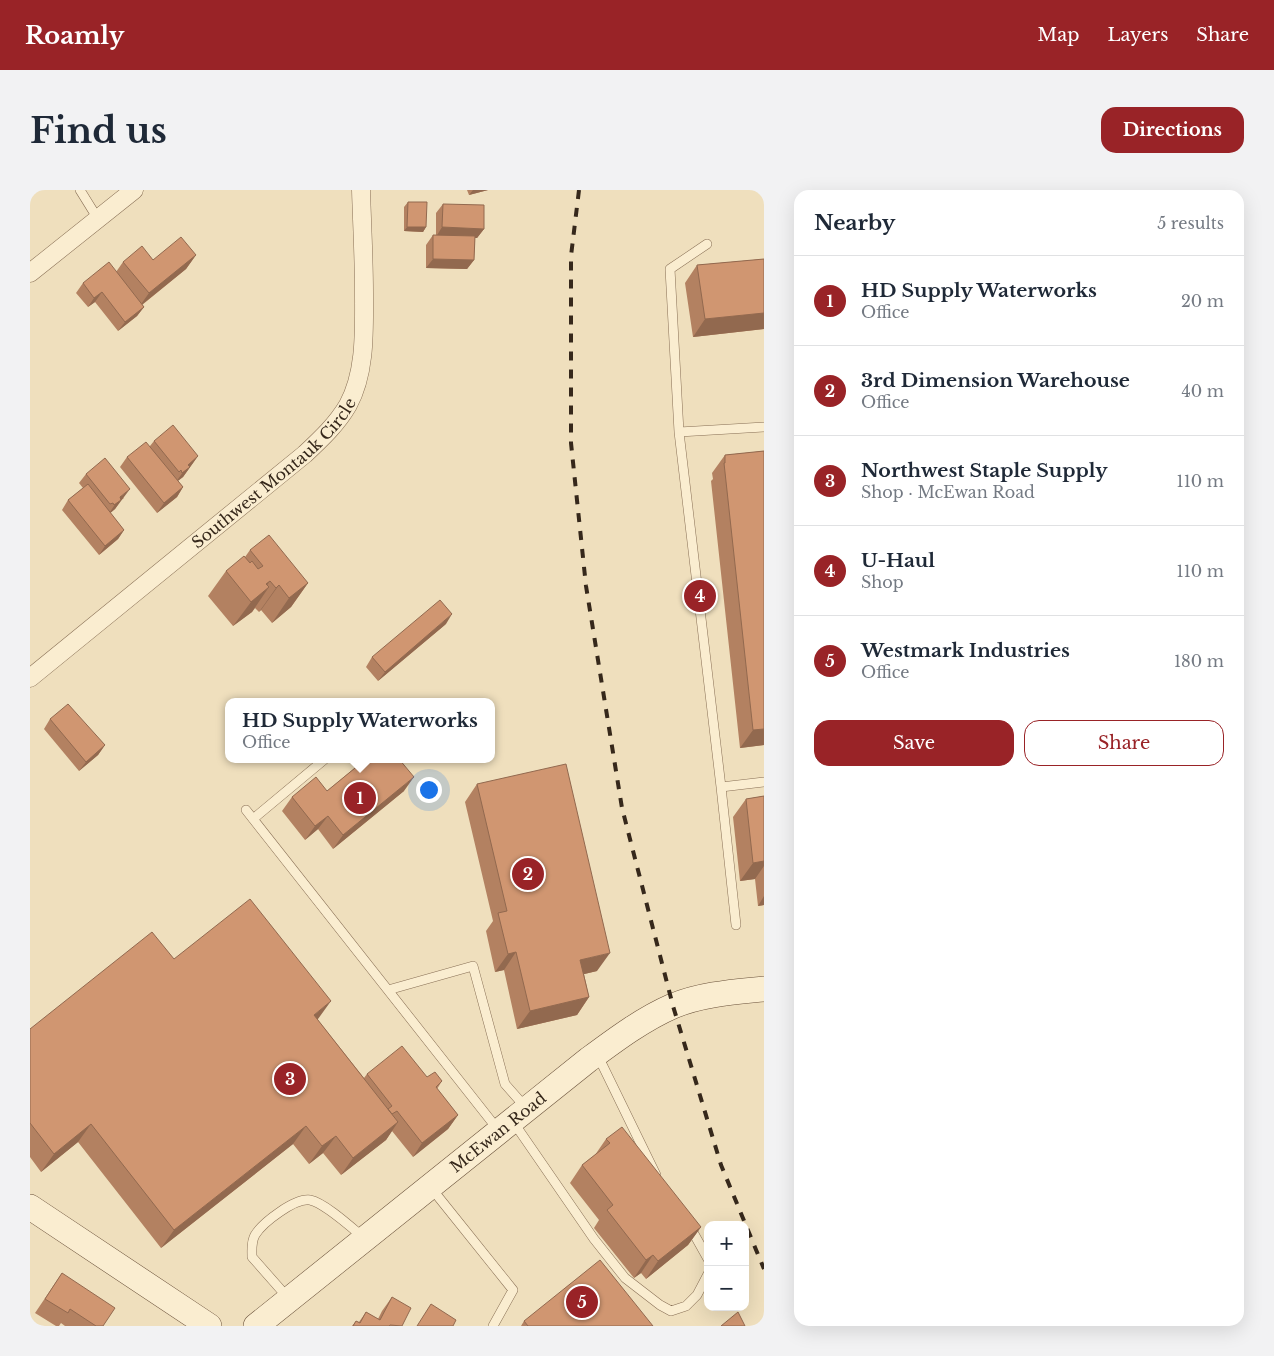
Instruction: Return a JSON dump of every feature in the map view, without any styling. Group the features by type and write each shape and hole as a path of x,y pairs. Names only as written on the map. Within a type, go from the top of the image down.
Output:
{"street":[{"path":"30,274 134,190"},
{"name":"Southwest Montauk Circle","path":"30,678 305,454 332,428 348,404 358,379 364,344 361,190"},
{"name":"McEwan Road","path":"256,1326 596,1054 627,1032 673,1006 718,994 764,989"},
{"path":"30,1207 209,1326"}],"lane":[{"path":"80,190 98,219"},
{"path":"707,244 670,269 679,432 736,925"},
{"path":"679,432 764,427"},
{"path":"253,820 319,763"},
{"path":"721,787 764,782"},
{"path":"246,810 388,990 513,1120 594,1239 625,1278 670,1311 686,1306 697,1295 704,1282"},
{"path":"388,990 473,966 513,1120"},
{"path":"596,1054 661,1181"},
{"path":"430,1187 513,1290 493,1326"},
{"path":"289,1299 252,1257 252,1244 256,1234 274,1216 298,1203 310,1200 330,1210 365,1238"},
{"path":"682,1214 704,1252"}],"building":[{"path":"408,202 427,202 426,227 407,227"},
{"path":"443,204 484,205 484,229 442,227"},
{"path":"433,235 475,236 474,260 433,259"},
{"path":"181,237 196,255 149,293 123,262 142,246 153,260"},
{"path":"764,259 764,313 705,319 697,265"},
{"path":"109,262 144,307 125,322 102,292 94,298 83,283"},
{"path":"173,425 198,456 188,465 190,467 182,473 181,470 179,472 154,441"},
{"path":"146,442 183,487 164,503 127,457"},
{"path":"764,451 764,729 753,730 724,463 725,455"},
{"path":"105,458 130,489 114,505 113,503 110,504 86,474"},
{"path":"88,484 124,530 105,546 68,500"},
{"path":"269,535 308,583 289,598 279,585 276,588 270,581 266,584 269,587 251,602 226,571 244,556 250,563 252,561 258,569 263,566 250,550"},
{"path":"440,600 452,614 385,672 372,657"},
{"path":"68,704 105,745 86,762 50,719"},
{"path":"361,763 402,763 414,777 343,835 328,816 315,826 292,797 316,777 327,791"},
{"path":"566,764 610,953 580,960 589,997 530,1011 516,952 508,954 498,913 507,911 477,784"},
{"path":"764,796 764,861 753,863 746,799"},
{"path":"250,899 331,1001 314,1015 398,1122 353,1158 336,1136 322,1146 306,1126 174,1230 91,1124 54,1154 30,1123 30,1029 152,932 174,959"},
{"path":"402,1046 427,1077 435,1072 442,1081 436,1087 458,1115 422,1143 397,1111 392,1114 388,1109 392,1106 367,1074"},
{"path":"622,1127 701,1227 658,1261 653,1255 646,1260 607,1210 613,1205 582,1165 610,1143 606,1139"},
{"path":"600,1260 653,1326 528,1326 524,1321"},
{"path":"62,1273 115,1308 103,1326 96,1326 70,1309 68,1313 45,1299"},
{"path":"392,1297 411,1308 402,1326 353,1326 356,1321 360,1323 366,1312 380,1320"},
{"path":"431,1304 456,1320 453,1326 417,1326"},
{"path":"738,1312 745,1326 721,1326"}],"railway":[{"path":"579,190 571,256 571,443 586,586 622,808 673,1006 721,1165 764,1269"}],"place":[{"name":"U-Haul","path":"700,596"},
{"name":"HD Supply Waterworks","path":"360,798"},
{"name":"3rd Dimension Warehouse","path":"528,874"},
{"name":"Northwest Staple Supply","path":"290,1079"},
{"name":"Westmark Industries","path":"582,1302"}]}
